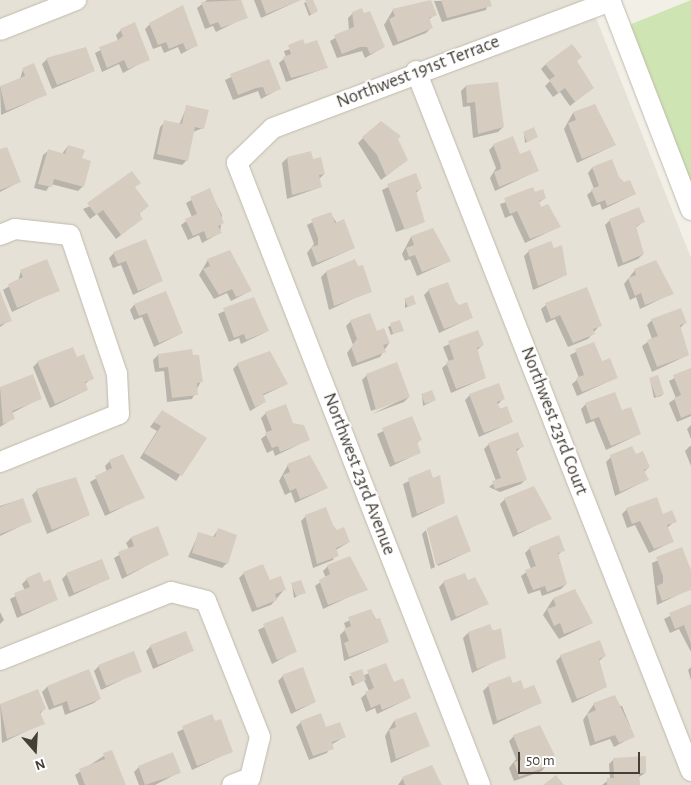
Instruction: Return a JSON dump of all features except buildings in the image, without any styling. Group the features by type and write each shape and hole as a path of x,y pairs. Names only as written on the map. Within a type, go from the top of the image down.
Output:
{"street":[{"path":"0,30 76,0"},
{"path":"611,1 691,210"},
{"name":"Northwest 191st Terrace","path":"237,163 274,128 416,71 611,1"},
{"name":"Northwest 23rd Court","path":"416,71 691,771"},
{"name":"Northwest 23rd Avenue","path":"237,163 480,785"},
{"path":"0,462 119,414 117,374 70,234 8,232"},
{"path":"0,660 171,592 206,601 260,737 241,781"}],"shaded area":[{"path":"0,0 589,0 691,258 691,785 0,785"}],"green space":[{"path":"691,0 691,184 629,25"}]}
